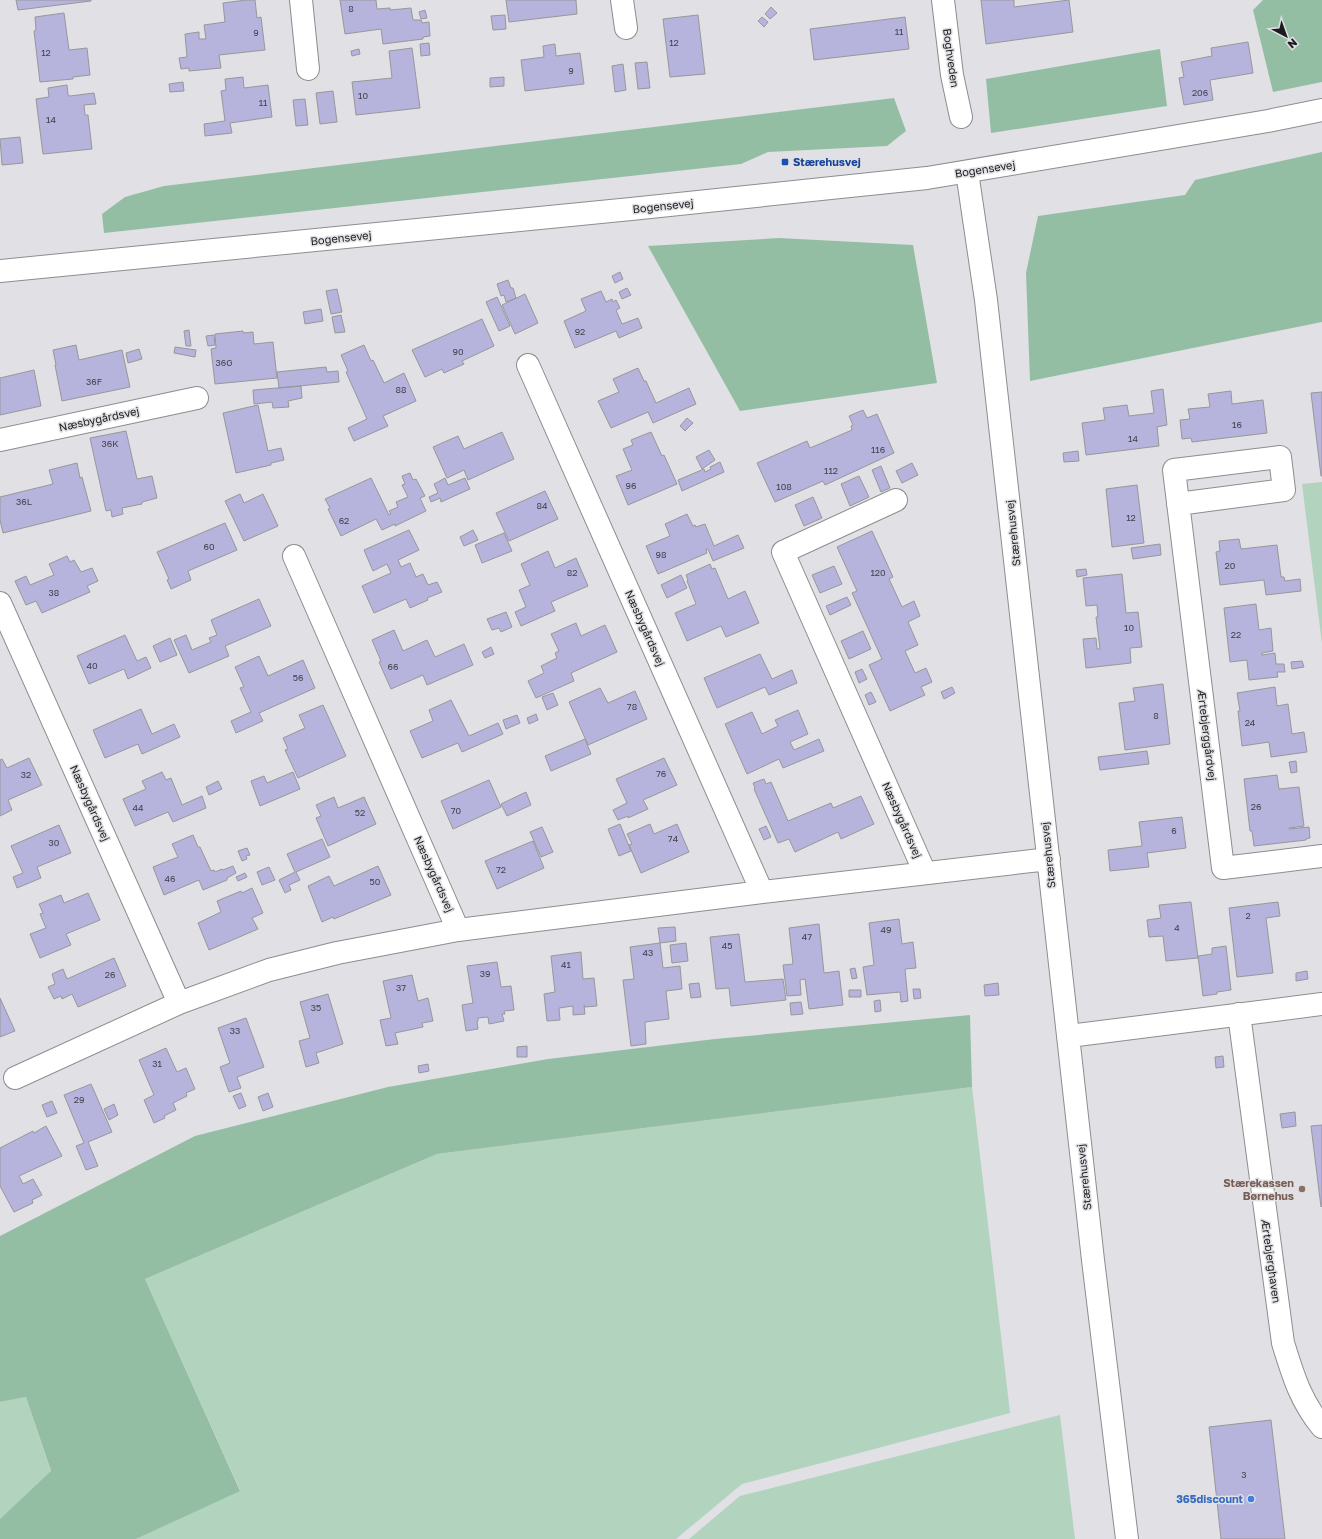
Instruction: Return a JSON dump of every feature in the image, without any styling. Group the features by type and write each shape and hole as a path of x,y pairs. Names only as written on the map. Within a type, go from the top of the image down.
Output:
{"street":[{"path":"301,0 308,69"},
{"path":"622,0 626,28"},
{"name":"Boghveden","path":"943,0 952,74 961,117"},
{"name":"Bogensevej","path":"0,271 631,210 927,178 1268,121 1322,110"},
{"name":"Stærehusvej","path":"967,172 986,300 1092,1252 1127,1539"},
{"name":"Næsbygårdsvej","path":"528,365 762,892"},
{"name":"Næsbygårdsvej","path":"0,440 197,398"},
{"name":"Ærtebjerggårdvej","path":"1178,504 1284,490 1280,457 1174,470 1178,504 1223,868 1322,856"},
{"name":"Næsbygårdsvej","path":"896,500 783,552 925,873"},
{"name":"Næsbygårdsvej","path":"294,556 458,930"},
{"name":"Næsbygårdsvej","path":"0,603 179,1003"},
{"name":"Næsbygårdsvej","path":"15,1078 179,1003 269,970 337,953 458,930 762,892 1049,859"},
{"path":"1069,1036 1322,1004"},
{"name":"Ærtebjerghaven","path":"1239,1014 1282,1343 1298,1391 1314,1418 1322,1427"}],"green space":[{"path":"1263,0 1322,0 1322,82 1273,92 1253,10"},
{"path":"1160,49 1167,106 991,133 986,79"},
{"path":"894,98 906,131 887,146 768,152 741,164 104,233 102,214 125,197 164,186"},
{"path":"1322,152 1322,322 1030,381 1026,273 1038,216 1185,195 1195,180"},
{"path":"779,238 913,245 937,383 740,411 648,246"},
{"path":"1322,482 1322,644 1302,484"},
{"path":"970,1015 972,1087 437,1154 145,1279 240,1491 136,1539 0,1539 0,1519 51,1471 26,1397 0,1402 0,1236 195,1136 388,1087 548,1059 715,1039"},
{"path":"972,1087 1010,1413 742,1484 676,1539 136,1539 240,1490 145,1279 437,1154"},
{"path":"26,1397 51,1472 0,1519 0,1402"},
{"path":"1060,1415 1075,1539 689,1539 740,1496"}],"building":[{"path":"16,0 91,0 91,1 18,10"},
{"path":"255,0 257,18 261,17 265,50 219,55 221,68 189,71 189,68 181,69 179,58 187,57 185,34 199,32 199,39 206,39 204,25 225,22 223,3"},
{"path":"340,0 376,0 377,9 390,8 390,10 411,8 413,20 421,20 422,23 429,22 430,36 423,37 423,39 383,44 381,29 345,34"},
{"path":"506,0 576,0 577,14 509,22"},
{"path":"981,0 1014,0 1014,7 1069,0 1073,32 986,44"},
{"path":"771,7 777,13 770,19 765,14"},
{"path":"425,10 427,18 421,19 419,12"},
{"path":"64,13 69,50 87,48 90,75 73,77 73,79 40,82 34,31 36,30 35,17"},
{"path":"505,15 506,29 493,30 491,16"},
{"path":"698,15 705,74 670,77 663,19"},
{"path":"762,17 768,22 764,27 758,21"},
{"path":"905,17 909,49 814,60 810,29"},
{"path":"1248,42 1253,73 1210,80 1213,100 1184,105 1179,78 1184,77 1181,62 1212,56 1211,48"},
{"path":"429,43 430,55 421,56 420,44"},
{"path":"555,44 556,56 580,53 584,84 525,91 521,60 544,57 543,46"},
{"path":"412,48 420,108 356,115 352,82 392,78 389,51"},
{"path":"359,49 360,54 352,56 351,51"},
{"path":"647,62 650,88 638,89 635,63"},
{"path":"623,64 626,90 615,92 612,66"},
{"path":"243,77 244,88 268,85 272,117 230,123 232,133 205,136 204,124 225,121 221,91 226,90 225,79"},
{"path":"504,77 504,86 490,87 490,78"},
{"path":"183,82 184,91 170,92 169,84"},
{"path":"67,85 68,95 70,96 94,93 96,104 84,105 85,115 88,115 92,149 43,154 36,99 49,97 48,88"},
{"path":"333,91 337,122 320,124 316,93"},
{"path":"305,99 308,125 296,126 293,100"},
{"path":"20,137 23,163 2,165 0,139"},
{"path":"620,272 623,279 615,283 612,276"},
{"path":"508,280 511,288 513,288 516,298 506,302 504,295 501,296 497,284"},
{"path":"627,288 631,295 622,299 619,292"},
{"path":"337,289 342,312 331,314 326,291"},
{"path":"601,291 606,302 612,299 613,302 616,300 620,308 616,310 622,324 638,318 642,328 619,338 616,331 575,348 564,321 586,311 581,299"},
{"path":"525,294 538,323 515,334 502,305"},
{"path":"497,297 510,326 499,331 486,302"},
{"path":"321,309 323,321 305,324 303,312"},
{"path":"341,315 345,332 335,333 332,317"},
{"path":"482,319 494,346 462,361 464,364 444,373 442,369 425,377 412,350"},
{"path":"189,330 191,346 186,346 184,331"},
{"path":"243,331 243,333 253,332 254,344 273,342 277,378 215,384 211,349 216,348 215,334"},
{"path":"214,335 215,345 208,346 206,336"},
{"path":"76,345 79,360 122,350 130,387 62,401 53,350"},
{"path":"364,345 371,361 373,360 384,383 404,373 416,401 383,416 388,426 354,441 348,428 367,419 346,372 348,371 341,355"},
{"path":"175,347 196,350 195,357 174,353"},
{"path":"139,349 142,359 128,363 126,353"},
{"path":"326,367 327,372 338,371 339,382 279,388 277,372"},
{"path":"638,368 656,403 689,388 696,404 653,423 648,412 611,428 598,401 619,392 613,379"},
{"path":"34,370 41,406 0,415 0,378"},
{"path":"301,386 302,398 288,401 289,407 273,408 272,402 254,404 253,390"},
{"path":"1163,389 1167,425 1157,427 1159,446 1086,455 1082,423 1105,420 1103,408 1127,405 1129,416 1154,413 1151,391"},
{"path":"1231,391 1232,404 1263,400 1267,433 1192,442 1191,438 1182,439 1180,420 1190,419 1188,409 1210,407 1208,394"},
{"path":"1322,392 1322,476 1321,476 1311,393"},
{"path":"258,405 268,451 281,448 284,460 271,463 271,465 236,473 223,413"},
{"path":"863,410 867,418 877,414 894,453 825,485 823,481 775,502 757,463 807,441 810,448 852,430 851,426 853,425 849,416"},
{"path":"687,418 693,423 685,431 680,426"},
{"path":"126,431 137,479 152,476 157,498 142,502 142,504 122,508 123,514 112,517 111,510 106,511 90,438"},
{"path":"502,432 514,459 468,480 464,470 447,478 433,447 458,436 464,449"},
{"path":"651,432 662,456 664,455 677,484 628,505 616,476 632,470 623,449 633,445 631,440"},
{"path":"709,450 715,460 702,469 696,457"},
{"path":"1078,451 1079,461 1064,462 1063,453"},
{"path":"720,462 724,472 682,491 678,480 704,469 705,472 711,469 710,467"},
{"path":"77,463 80,478 82,477 91,511 3,533 0,520 0,497 53,484 49,470"},
{"path":"912,463 918,475 902,483 896,471"},
{"path":"881,466 890,488 881,492 872,470"},
{"path":"410,473 413,480 416,479 425,496 420,498 426,511 395,526 395,524 382,530 376,519 341,536 328,509 330,508 325,499 371,478 389,515 391,514 389,511 398,507 396,502 408,497 402,485 405,484 402,476"},
{"path":"859,476 869,497 850,506 841,484"},
{"path":"445,478 448,485 465,478 470,489 441,502 440,498 431,502 429,497 438,493 434,484"},
{"path":"1137,485 1144,543 1112,547 1106,489"},
{"path":"545,491 558,519 509,541 496,513"},
{"path":"240,494 244,503 263,494 278,526 244,541 225,501"},
{"path":"813,497 822,518 804,526 795,505"},
{"path":"687,514 693,526 695,525 696,527 705,524 714,546 738,535 744,548 713,561 708,549 706,549 707,553 658,574 646,546 670,536 665,524"},
{"path":"225,523 237,550 188,571 191,580 171,589 167,580 169,579 157,552"},
{"path":"409,530 419,550 398,560 401,567 410,563 416,577 423,574 428,585 437,582 442,592 427,598 428,600 410,608 406,599 374,613 362,586 391,573 387,564 373,571 364,550"},
{"path":"473,530 478,540 464,546 460,537"},
{"path":"872,531 893,577 889,579 902,607 914,601 920,616 908,622 918,645 905,651 915,673 926,668 932,682 921,687 925,695 890,711 869,665 882,659 852,593 857,591 837,547"},
{"path":"504,533 512,551 482,563 475,545"},
{"path":"1239,539 1241,549 1277,545 1281,577 1284,577 1285,581 1300,579 1301,591 1266,595 1264,580 1220,585 1216,552 1220,551 1219,541"},
{"path":"1160,544 1161,555 1133,559 1131,548"},
{"path":"548,551 555,568 576,558 588,586 551,602 555,611 521,626 515,612 526,607 519,590 530,585 521,564"},
{"path":"67,556 70,562 74,560 81,572 92,568 98,581 87,586 90,592 42,613 36,601 26,605 15,581 26,576 30,585 54,575 49,564"},
{"path":"710,564 712,569 715,568 728,599 745,591 759,623 726,637 721,626 687,641 675,613 696,604 686,575"},
{"path":"834,566 842,584 820,593 812,575"},
{"path":"1086,569 1087,575 1077,577 1076,570"},
{"path":"1122,574 1126,613 1138,612 1142,647 1130,648 1131,663 1086,668 1083,639 1096,638 1097,649 1100,649 1096,617 1098,617 1097,605 1086,606 1083,578"},
{"path":"681,575 687,588 667,598 661,585"},
{"path":"847,597 851,605 830,615 826,606"},
{"path":"259,599 271,626 225,646 229,656 189,673 174,640 186,635 192,650 211,642 209,638 217,635 211,620"},
{"path":"1256,604 1259,630 1271,628 1273,651 1262,653 1262,655 1275,653 1276,664 1284,664 1285,672 1277,672 1278,677 1249,680 1247,660 1230,662 1224,608"},
{"path":"506,612 512,627 501,632 499,628 492,630 487,619"},
{"path":"576,623 581,636 605,625 617,652 571,673 574,681 536,698 528,681 544,673 541,666 557,658 555,653 559,651 551,634"},
{"path":"394,630 403,651 427,640 435,657 464,644 473,665 427,685 423,675 391,689 379,662 381,661 372,640"},
{"path":"863,631 871,649 849,659 841,641"},
{"path":"125,635 137,661 146,657 151,668 128,679 124,669 89,684 77,656"},
{"path":"170,638 177,655 160,662 153,646"},
{"path":"491,647 494,654 485,658 482,652"},
{"path":"760,654 772,679 792,670 797,683 769,695 765,687 717,708 704,678"},
{"path":"259,656 268,676 303,660 315,688 259,713 263,721 236,733 231,721 251,712 240,688 244,687 235,667"},
{"path":"1302,661 1304,667 1292,669 1291,662"},
{"path":"862,669 867,679 859,683 855,672"},
{"path":"1163,684 1170,744 1125,750 1119,703 1135,701 1133,688"},
{"path":"952,687 955,693 944,699 941,692"},
{"path":"1275,687 1277,706 1288,704 1292,734 1304,732 1307,752 1271,757 1269,742 1242,746 1238,711 1240,711 1237,693"},
{"path":"600,688 608,703 635,691 647,719 588,745 569,702"},
{"path":"871,692 876,702 869,705 865,695"},
{"path":"553,693 558,705 547,710 542,697"},
{"path":"451,700 469,736 498,723 503,734 462,752 458,743 422,758 410,731 433,721 429,710"},
{"path":"323,705 346,756 298,778 285,750 288,749 283,738 305,728 299,715"},
{"path":"141,709 152,734 174,724 180,737 142,754 138,744 105,758 93,730"},
{"path":"798,710 808,734 790,742 794,750 819,739 824,751 783,768 779,759 747,774 725,724 752,712 762,734 778,726 775,720"},
{"path":"536,714 538,720 529,724 527,718"},
{"path":"517,715 520,723 506,729 503,720"},
{"path":"585,739 591,754 551,771 545,756"},
{"path":"1147,751 1149,764 1100,770 1098,757"},
{"path":"29,758 42,785 8,800 12,810 0,816 0,760 2,759 7,768"},
{"path":"664,758 677,785 643,800 648,809 628,818 628,816 618,820 613,810 627,803 616,779"},
{"path":"1296,761 1297,772 1291,773 1289,762"},
{"path":"162,772 166,780 171,778 182,805 202,796 206,808 173,822 168,812 135,826 123,799 146,789 142,781"},
{"path":"293,772 300,789 260,806 251,781 264,776 267,783"},
{"path":"1277,775 1279,789 1299,787 1304,826 1289,829 1309,827 1310,838 1306,840 1254,846 1252,831 1250,831 1244,779"},
{"path":"764,779 766,784 771,782 788,821 831,803 833,808 861,796 874,824 841,839 838,832 795,852 789,839 778,843 754,789 753,783"},
{"path":"489,780 501,807 453,829 441,801"},
{"path":"218,781 222,789 209,795 206,787"},
{"path":"526,792 531,805 507,816 501,804"},
{"path":"334,797 338,808 364,797 376,824 328,846 316,818 321,816 316,805"},
{"path":"1182,817 1186,848 1147,853 1149,867 1110,871 1108,850 1142,846 1139,822"},
{"path":"620,824 631,851 619,856 608,829"},
{"path":"650,824 654,834 677,824 689,852 641,873 629,845 632,844 627,834"},
{"path":"59,825 71,853 37,867 41,878 17,888 13,877 23,873 11,846"},
{"path":"766,826 771,837 764,840 759,829"},
{"path":"542,827 553,852 541,857 530,832"},
{"path":"193,835 211,871 214,870 215,872 233,866 236,873 227,878 227,880 203,890 199,880 164,895 153,867 178,857 172,844"},
{"path":"322,839 330,857 296,872 300,880 289,885 291,890 285,893 279,880 295,872 287,854"},
{"path":"533,841 544,868 497,889 485,861"},
{"path":"247,848 250,855 246,856 247,859 242,861 238,851"},
{"path":"378,866 391,895 334,919 333,917 322,922 308,886 329,876 334,886"},
{"path":"269,867 275,880 262,885 257,872"},
{"path":"245,873 247,877 238,881 236,877"},
{"path":"252,888 263,913 252,918 258,929 209,950 198,923 221,912 217,901 241,891 242,893"},
{"path":"88,893 100,920 66,934 71,945 40,958 30,934 46,928 40,914 43,913 39,904 61,895 64,903"},
{"path":"1191,902 1198,958 1166,961 1163,936 1149,937 1147,920 1161,918 1159,905"},
{"path":"1278,902 1280,916 1266,918 1273,973 1237,977 1229,908"},
{"path":"899,919 902,944 913,942 916,968 905,969 908,1001 901,1002 900,992 867,995 863,967 874,965 869,923"},
{"path":"819,924 824,973 839,971 843,1005 809,1009 805,979 800,980 801,995 787,996 783,965 793,964 789,928"},
{"path":"675,927 676,941 660,943 658,928"},
{"path":"739,934 745,982 783,979 786,1000 731,1006 729,988 716,989 710,937"},
{"path":"660,943 663,968 680,966 682,989 666,991 669,1019 645,1022 646,1044 631,1046 623,980 634,979 630,947"},
{"path":"686,943 688,961 672,963 670,945"},
{"path":"1226,946 1231,990 1203,996 1198,956 1212,954 1212,948"},
{"path":"581,952 583,979 594,978 597,1006 585,1007 584,1005 585,1014 573,1015 573,1006 559,1008 560,1020 547,1021 544,994 555,992 551,956"},
{"path":"114,958 126,986 78,1007 72,994 62,999 61,996 54,999 48,987 55,984 52,974 63,969 67,979"},
{"path":"497,962 501,987 511,986 514,1010 504,1011 505,1014 502,1014 504,1021 489,1024 488,1017 478,1018 478,1029 466,1031 462,1005 473,1003 467,966"},
{"path":"855,968 857,978 852,979 850,969"},
{"path":"1307,971 1308,979 1296,981 1296,973"},
{"path":"412,975 418,1001 428,998 433,1021 422,1023 423,1027 395,1033 398,1044 386,1046 380,1020 391,1018 383,981"},
{"path":"699,983 701,997 691,998 689,984"},
{"path":"998,983 999,995 985,996 984,985"},
{"path":"913,989 920,989 921,998 914,999"},
{"path":"849,990 861,990 861,997 849,997"},
{"path":"328,994 343,1044 316,1053 319,1063 306,1067 299,1041 310,1038 300,1002"},
{"path":"0,998 15,1031 0,1037"},
{"path":"880,1000 881,1011 875,1012 874,1001"},
{"path":"801,1002 803,1014 791,1015 790,1003"},
{"path":"246,1018 264,1067 237,1077 241,1088 229,1092 220,1067 230,1063 218,1028"},
{"path":"527,1046 527,1057 517,1057 517,1047"},
{"path":"166,1048 177,1072 186,1068 195,1089 186,1093 187,1096 173,1103 176,1110 164,1116 165,1118 154,1123 144,1100 154,1095 139,1060"},
{"path":"1223,1056 1224,1067 1216,1068 1215,1057"},
{"path":"428,1064 429,1071 419,1073 418,1066"},
{"path":"91,1084 112,1132 88,1142 98,1166 86,1170 76,1146 84,1143 64,1095"},
{"path":"241,1093 246,1106 239,1109 233,1096"},
{"path":"268,1093 273,1107 263,1111 258,1097"},
{"path":"52,1101 57,1113 47,1117 42,1105"},
{"path":"114,1104 118,1115 109,1120 104,1109"},
{"path":"1295,1112 1296,1126 1282,1128 1280,1114"},
{"path":"1322,1125 1322,1206 1321,1207 1311,1126"},
{"path":"46,1126 62,1156 19,1176 23,1184 33,1179 42,1195 32,1200 33,1203 14,1212 0,1186 0,1148"},
{"path":"1271,1420 1285,1539 1221,1539 1209,1427"}],"place":[{"name":"Stærehusvej","path":"785,162"},
{"name":"Stærekassen Børnehus","path":"1302,1189"},
{"name":"365discount","path":"1251,1499"}]}
